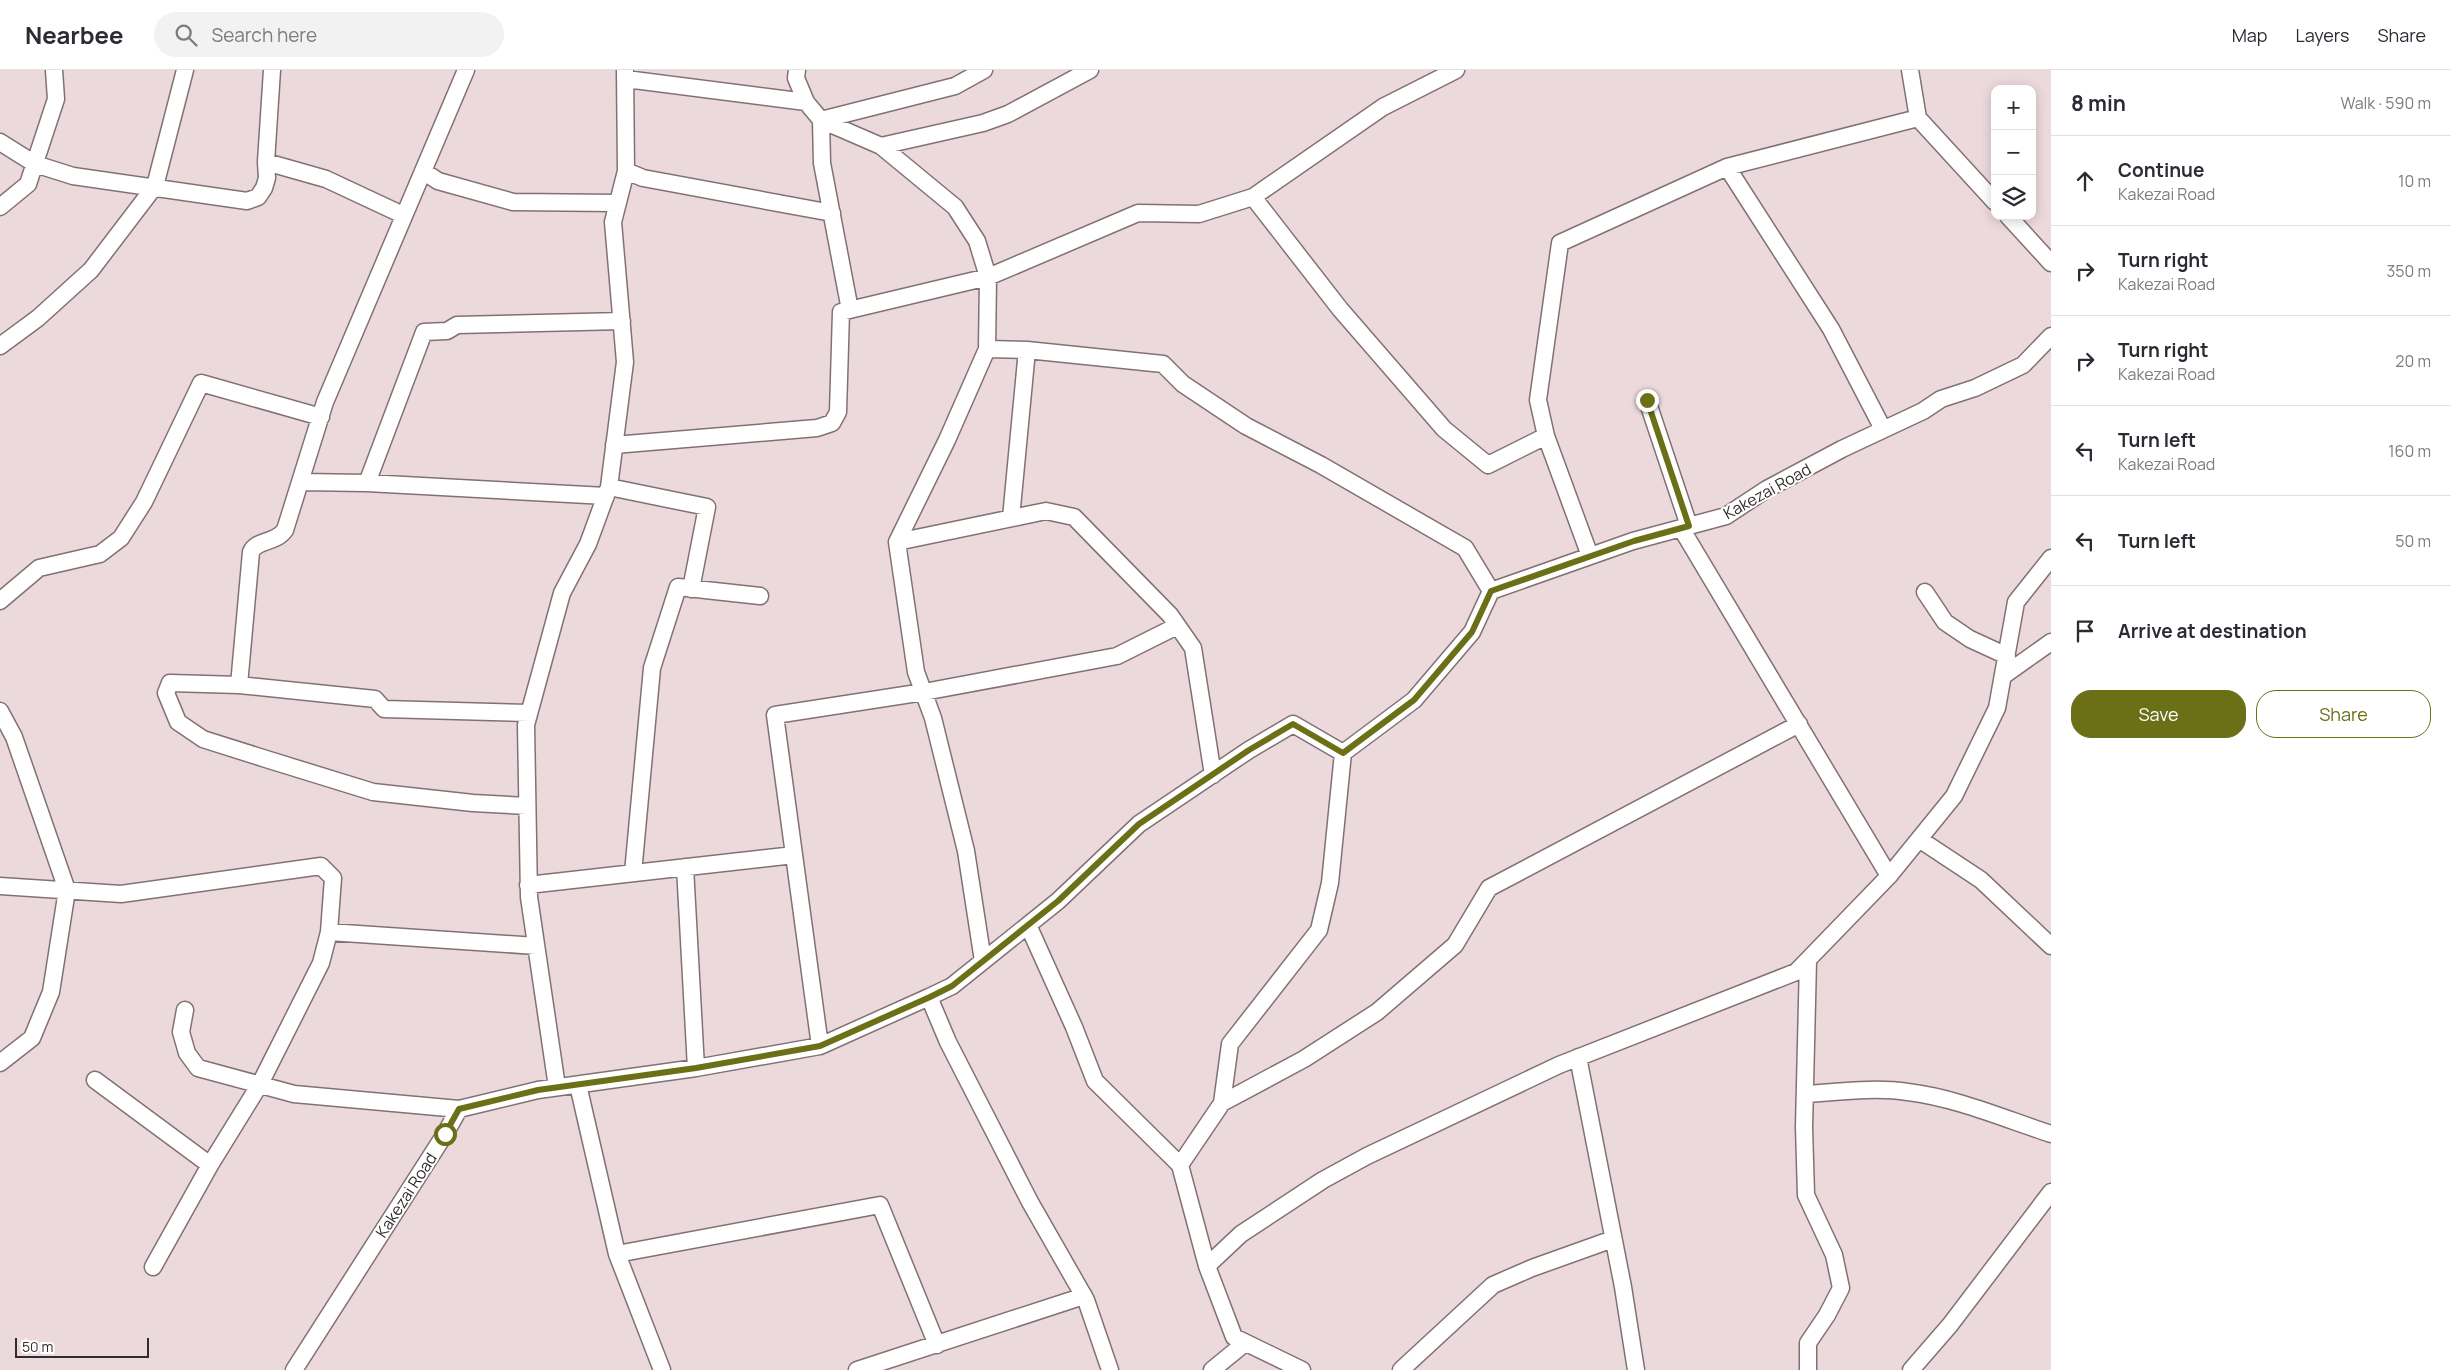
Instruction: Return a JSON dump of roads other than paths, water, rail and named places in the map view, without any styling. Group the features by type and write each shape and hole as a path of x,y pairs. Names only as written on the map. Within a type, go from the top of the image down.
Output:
{"street":[{"path":"0,207 28,184 56,99 54,70"},
{"path":"0,346 38,318 91,270 155,186 185,70"},
{"path":"0,142 35,164 73,176 155,186 247,201 258,197 264,188 272,70"},
{"path":"240,684 251,552 259,544 279,538 285,530 302,482 320,417 403,215 466,70"},
{"path":"797,70 796,78 806,102 821,120 881,146 955,206 977,241 988,277 987,349 947,440 898,542 916,672 933,718 966,851 983,961"},
{"path":"821,120 955,86 984,70"},
{"path":"881,146 983,123 1000,117 1090,70"},
{"path":"614,445 817,428 832,424 838,412 841,312 988,277 1138,213 1199,214 1253,197 1382,107 1456,70"},
{"path":"1910,70 1918,118 1991,198"},
{"path":"557,1087 528,885 526,725 562,593 588,544 607,491 625,362 613,222 626,171 626,74 806,102"},
{"path":"1590,556 1546,436 1538,400 1560,243 1726,167 1918,118"},
{"path":"821,120 822,163 850,310"},
{"path":"266,162 326,179 403,215"},
{"path":"1726,167 1831,329 1883,429"},
{"path":"423,171 438,182 513,202 617,203"},
{"path":"626,171 643,178 832,213"},
{"path":"1253,197 1340,309 1444,429 1488,466 1546,436"},
{"path":"2012,220 2051,264"},
{"path":"367,483 424,332 447,330 457,325 622,321"},
{"name":"Kakezai Road","path":"1491,591 1590,556 1726,516 1767,489 1883,429 1923,411 1941,398 1976,388 2023,366 2051,336"},
{"path":"987,349 1027,350 1163,364 1183,384 1246,426 1321,465 1465,548 1491,591 1472,632 1414,700 1343,753 1330,883 1319,930 1289,972 1230,1044 1222,1103 1180,1165"},
{"path":"1011,518 1027,350"},
{"path":"0,601 39,568 100,554 121,538 144,502 201,383 320,417"},
{"path":"1647,400 1685,527 1889,876"},
{"path":"302,482 607,491 707,507 691,589"},
{"path":"898,542 1046,511 1074,517 1170,615 1193,648 1213,775"},
{"path":"1207,1266 1241,1234 1330,1176 1367,1156 1578,1057 1796,972 1889,876 1954,796 1997,708 2016,602 2051,558"},
{"path":"633,873 652,668 678,587 760,596"},
{"path":"1924,592 1945,622 1970,639 2007,656"},
{"path":"820,1046 775,715 924,692 1117,656 1177,626"},
{"path":"2003,676 2051,642"},
{"path":"527,806 473,803 373,792 266,759 202,738 178,722 166,693 170,683 240,684 375,699 384,708 529,713"},
{"path":"0,711 14,737 67,890 51,992 32,1038 0,1063"},
{"path":"185,1010 181,1032 186,1053 198,1068 294,1094 459,1109 557,1087 696,1068 820,1046 952,986 1058,901 1139,824 1293,724 1343,753"},
{"path":"1222,1103 1304,1059 1377,1012 1455,945 1489,888 1799,724"},
{"path":"1919,839 1980,880 2051,946"},
{"path":"528,885 794,855"},
{"path":"0,886 121,894 321,866 333,878 329,932 321,963 260,1084 210,1165 153,1266"},
{"path":"685,867 696,1068"},
{"path":"1028,925 1074,1027 1095,1081 1180,1165 1207,1266 1234,1337 1302,1370"},
{"path":"329,932 536,946"},
{"path":"1808,960 1805,1094 1806,1195 1834,1255 1841,1288 1827,1316 1808,1343 1808,1370"},
{"path":"930,997 948,1042 1030,1202 1084,1296 1110,1370"},
{"path":"1578,1057 1614,1239 1636,1370"},
{"path":"95,1080 210,1165"},
{"path":"578,1084 617,1254 662,1370"},
{"path":"1805,1094 1846,1091 1907,1092 1940,1098 2051,1134"},
{"name":"Kakezai Road","path":"294,1370 445,1134 459,1109"},
{"path":"1914,1369 1950,1325 2051,1192"},
{"path":"617,1254 880,1205 937,1345"},
{"path":"1401,1370 1493,1285 1532,1268 1614,1239"},
{"path":"857,1370 1084,1296"},
{"path":"1212,1370 1245,1343"}]}
